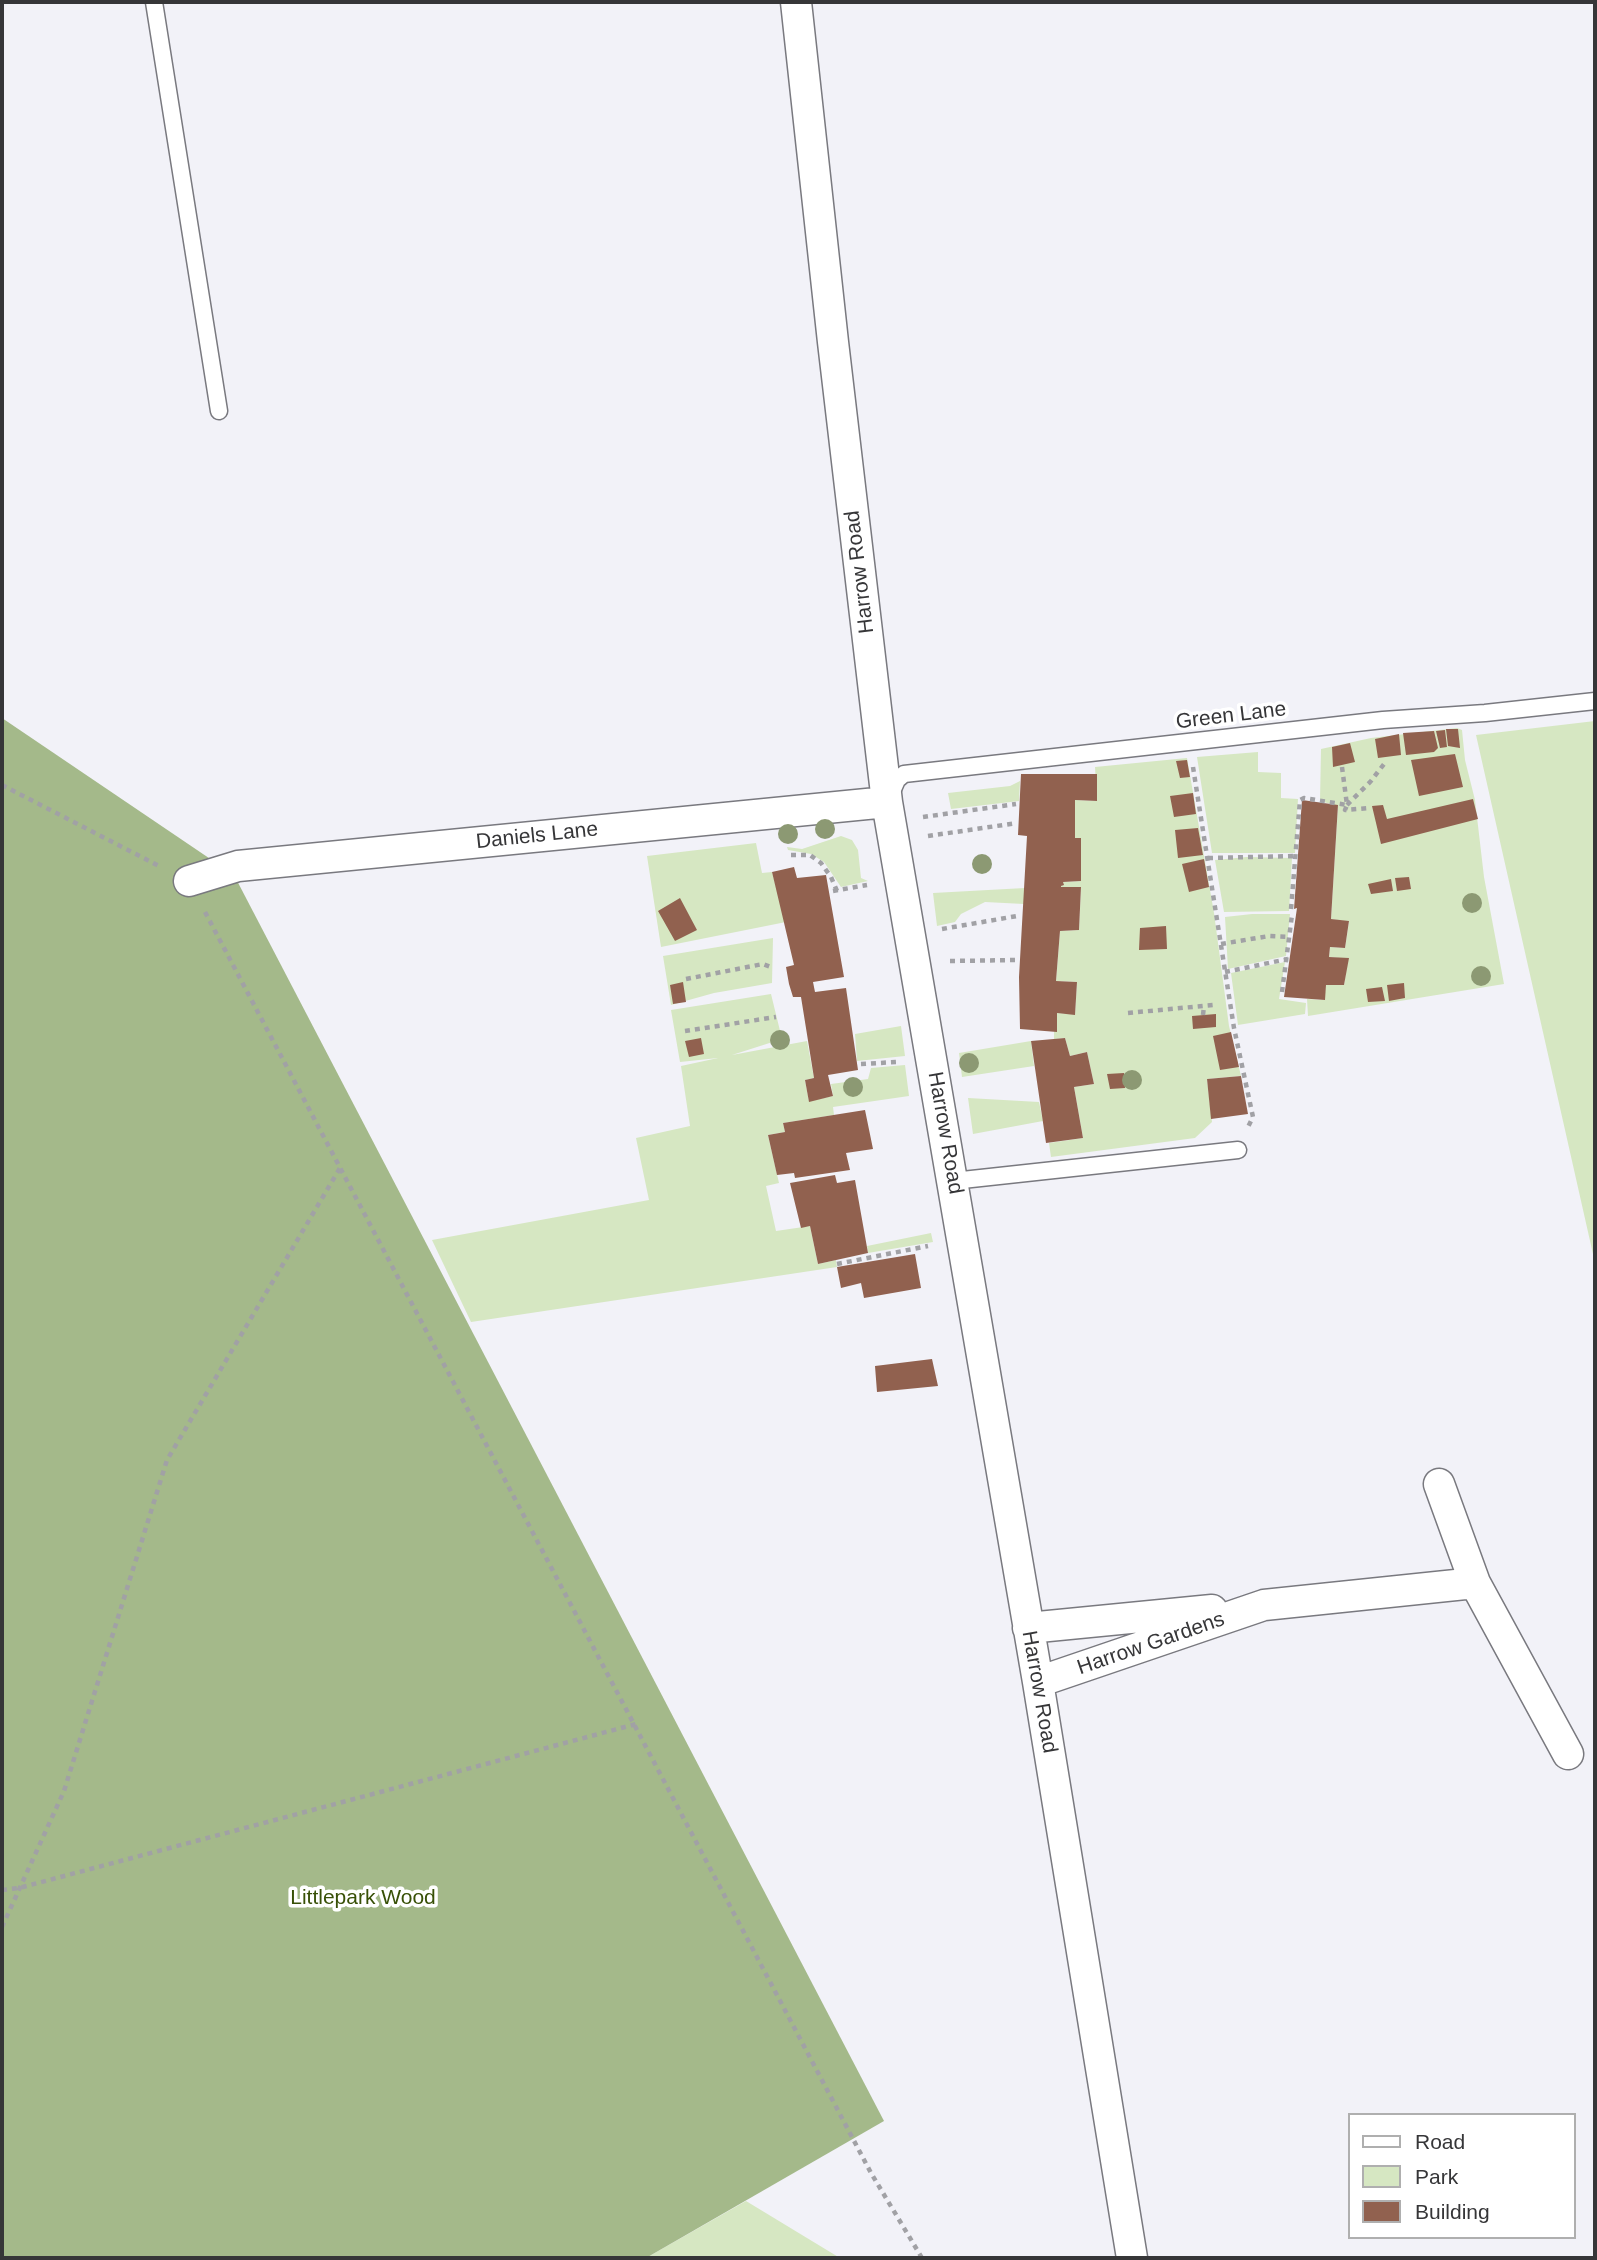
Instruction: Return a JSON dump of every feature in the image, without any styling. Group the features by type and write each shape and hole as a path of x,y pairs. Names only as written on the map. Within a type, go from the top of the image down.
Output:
{"street":[{"name":"Harrow Road","path":"796,2 887,802 1038,1682 1132,2258"},
{"name":"Daniels Lane","path":"189,881 238,866 887,802"},
{"path":"1439,1484 1475,1583 1568,1754"},
{"name":"Harrow Gardens","path":"1028,1628 1475,1583"},
{"name":"Harrow Gardens","path":"1038,1682 1264,1605"}],"lane":[{"path":"154,2 219,411"},
{"name":"Green Lane","path":"887,802 897,780 904,774 1358,723 1595,701"},
{"path":"953,1181 1238,1150"}],"path":[{"path":"1189,742 1234,1028 1253,1117 1238,1150"},
{"path":"1345,810 1384,764"},
{"path":"1342,767 1345,810"},
{"path":"2,785 189,881 637,1724 871,2173 922,2258"},
{"path":"1282,992 1290,937 1300,800 1304,797 1345,810 1369,808"},
{"path":"913,818 1016,804"},
{"path":"918,838 1017,823"},
{"path":"791,855 810,855 821,863 831,877 835,891 878,882"},
{"path":"1208,858 1296,856"},
{"path":"933,930 1017,916"},
{"path":"1221,944 1269,936 1290,937"},
{"path":"1225,972 1287,959"},
{"path":"938,962 1017,960"},
{"path":"686,979 762,964 771,967"},
{"path":"1128,1013 1213,1005"},
{"path":"1203,1006 1203,1015"},
{"path":"685,1031 776,1017"},
{"path":"861,1065 908,1061"},
{"path":"2,1927 64,1791 167,1461 341,1168"},
{"path":"837,1264 939,1244"},
{"path":"2,1890 19,1888 637,1724"}],"green space":[{"name":"Littlepark Wood","path":"2,718 234,875 884,2121 646,2258 2,2258"},
{"path":"1595,721 1595,1263 1476,735"},
{"path":"1457,728 1462,730 1465,760 1475,800 1484,877 1504,984 1308,1016 1307,999 1324,1000 1326,985 1344,985 1348,959 1329,957 1330,947 1345,948 1349,922 1331,919 1338,806 1320,801 1321,749 1371,738"},
{"path":"1258,752 1258,772 1281,773 1281,798 1298,799 1295,853 1212,853 1197,757"},
{"path":"1187,758 1214,913 1229,1026 1241,1076 1207,1079 1212,1122 1195,1138 1051,1157 1049,1143 1083,1138 1074,1087 1094,1084 1087,1052 1070,1056 1065,1038 1054,1039 1057,1013 1075,1014 1077,982 1056,981 1060,931 1079,930 1081,887 1061,887 1063,882 1081,881 1081,838 1075,838 1075,800 1097,801 1095,767"},
{"path":"1020,781 1019,801 951,809 948,793 1010,786"},
{"path":"841,836 852,840 858,850 861,878 868,881 841,887 824,862 811,854 788,850 787,847 802,849"},
{"path":"756,843 762,873 772,872 786,922 661,947 647,856"},
{"path":"1247,857 1292,858 1289,911 1224,912 1215,860"},
{"path":"1025,888 1024,904 985,902 961,914 955,922 937,926 933,893"},
{"path":"1290,914 1286,956 1228,969 1225,917"},
{"path":"773,938 772,983 714,993 671,1005 663,956"},
{"path":"1285,962 1279,999 1306,1003 1305,1014 1238,1025 1231,973"},
{"path":"771,994 782,1039 732,1055 807,1041 814,1078 805,1080 809,1101 833,1096 831,1084 868,1079 871,1068 905,1065 909,1096 833,1107 834,1115 783,1123 785,1132 768,1135 779,1183 766,1186 776,1231 810,1226 818,1264 836,1260 837,1267 471,1322 432,1240 649,1200 636,1138 690,1126 681,1066 718,1058 680,1062 671,1010"},
{"path":"901,1026 905,1056 857,1061 855,1034"},
{"path":"1031,1041 1034,1066 962,1077 959,1053"},
{"path":"968,1098 1039,1102 1043,1121 973,1134"},
{"path":"931,1233 933,1242 868,1253 867,1246"},
{"path":"746,2201 840,2258 646,2258"}],"building":[{"path":"1446,729 1458,729 1460,748 1448,746"},
{"path":"1445,730 1447,747 1440,748 1436,731"},
{"path":"1434,731 1438,748 1434,752 1406,755 1403,733"},
{"path":"1399,734 1401,755 1378,758 1375,739"},
{"path":"1350,743 1355,762 1333,767 1332,747"},
{"path":"1455,754 1463,787 1419,796 1411,760"},
{"path":"1187,760 1190,777 1180,778 1176,761"},
{"path":"1021,774 1097,774 1097,801 1075,800 1075,838 1081,838 1081,881 1063,882 1064,885 1061,886 1081,887 1079,930 1060,931 1056,981 1077,982 1075,1015 1057,1013 1057,1032 1020,1029 1019,977 1027,836 1018,835"},
{"path":"1193,793 1196,814 1174,817 1170,796"},
{"path":"1473,799 1478,819 1381,844 1372,806 1383,805 1387,819"},
{"path":"1302,800 1338,805 1331,919 1349,921 1345,948 1330,947 1329,957 1349,958 1344,985 1326,985 1325,1000 1284,997 1297,908 1294,909"},
{"path":"1198,828 1203,855 1178,858 1175,830"},
{"path":"1204,859 1209,887 1189,892 1182,864"},
{"path":"794,867 797,878 826,875 844,977 813,982 815,992 846,988 858,1070 828,1075 833,1096 809,1102 805,1080 814,1078 801,997 793,997 789,984 786,967 794,965 772,872"},
{"path":"1409,877 1411,889 1397,891 1395,878"},
{"path":"1391,879 1393,891 1371,894 1368,884"},
{"path":"680,898 697,930 675,941 658,911"},
{"path":"1166,926 1167,949 1139,950 1140,928"},
{"path":"683,982 686,1002 673,1004 670,985"},
{"path":"1404,983 1405,998 1389,1001 1387,985"},
{"path":"1382,987 1385,1001 1368,1002 1366,989"},
{"path":"1216,1014 1216,1027 1193,1029 1192,1016"},
{"path":"1231,1032 1239,1067 1220,1070 1213,1036"},
{"path":"701,1038 704,1054 689,1057 685,1041"},
{"path":"1065,1038 1070,1056 1087,1052 1094,1084 1074,1087 1083,1138 1046,1143 1031,1041"},
{"path":"1124,1073 1125,1088 1110,1089 1107,1074"},
{"path":"1241,1076 1248,1114 1211,1119 1207,1079"},
{"path":"865,1110 873,1149 846,1153 850,1170 795,1178 794,1173 777,1175 768,1135 785,1132 783,1123"},
{"path":"835,1175 837,1183 855,1180 868,1253 818,1264 810,1226 801,1228 790,1183"},
{"path":"915,1254 921,1288 864,1298 861,1283 841,1288 837,1267"},
{"path":"932,1359 938,1386 877,1392 875,1366"}]}
